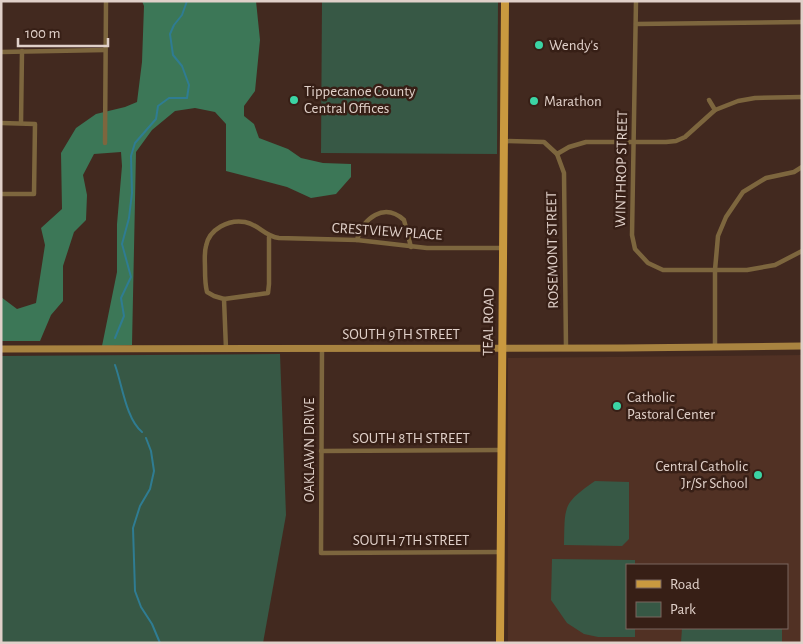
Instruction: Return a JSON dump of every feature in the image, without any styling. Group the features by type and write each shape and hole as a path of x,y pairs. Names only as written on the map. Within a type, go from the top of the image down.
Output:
{"main road":[{"name":"TEAL ROAD","path":"500,643 505,1"}],"street":[{"path":"105,143 106,1"},
{"name":"WINTHROP STREET","path":"636,1 632,235 636,249 648,263 663,270 714,270"},
{"path":"636,24 802,22"},
{"path":"1,52 105,50"},
{"path":"21,124 22,51"},
{"path":"504,141 544,142 557,154 569,147 586,142 676,141 685,137 715,110 738,101 755,98 802,97"},
{"path":"709,100 715,110"},
{"path":"1,123 35,124 34,194 1,194"},
{"name":"ROSEMONT STREET","path":"557,154 564,173 566,347"},
{"path":"715,347 714,270 718,236 726,217 743,192 766,178 794,172 802,166"},
{"path":"357,240 363,225 379,212 391,211 404,220 411,247"},
{"path":"243,221 252,223 270,237 270,284 268,293 224,299 208,292 205,285 206,244 217,228 225,224 243,221"},
{"name":"CRESTVIEW PLACE","path":"270,237 357,240 411,247 503,248"},
{"path":"714,270 747,270 775,265 802,251"},
{"path":"224,299 226,349"},
{"name":"SOUTH 9TH STREET","path":"1,349 802,346"},
{"name":"OAKLAWN DRIVE","path":"321,553 322,348"},
{"name":"SOUTH 8TH STREET","path":"322,451 501,450"},
{"name":"SOUTH 7TH STREET","path":"321,553 501,552"}],"shaded area":[{"path":"802,355 802,643 508,643 508,358"}],"green space":[{"path":"142,1 256,1 260,40 255,91 244,106 244,116 254,124 259,138 288,149 301,158 323,163 351,164 351,177 336,194 311,198 287,187 226,171 226,124 215,112 195,108 175,111 152,130 136,152 132,345 102,346 117,272 117,224 122,166 121,152 94,154 83,175 87,195 86,220 74,232 63,266 63,301 51,315 40,341 1,341 1,297 17,309 36,303 45,245 41,228 62,209 61,153 76,128 96,114 137,102 142,62 144,6"},
{"path":"322,1 498,1 497,154 321,153"},
{"path":"280,354 286,515 263,643 1,643 1,356"},
{"path":"595,481 629,482 629,539 622,546 564,545 568,507 576,495"},
{"path":"552,559 635,560 635,564 626,564 626,629 635,629 635,637 598,637 584,634 567,623 551,600"},
{"path":"682,629 782,629 782,643 681,643"}],"waterway":[{"path":"115,338 124,316 121,298 131,277 122,244 129,218 132,193 131,156 135,143 156,119 158,106 169,98 187,98 189,85 182,66 173,55 170,34 182,15 187,1"},
{"path":"115,365 128,410 142,432"},
{"path":"146,438 151,451 154,471 150,489 140,506 133,528 135,591 141,607 152,624 160,643"}],"place":[{"name":"Wendy's","path":"539,45"},
{"name":"Tippecanoe County Central Offices","path":"294,100"},
{"name":"Marathon","path":"534,101"},
{"name":"Catholic Pastoral Center","path":"617,406"},
{"name":"Central Catholic Jr/Sr School","path":"758,475"}]}
